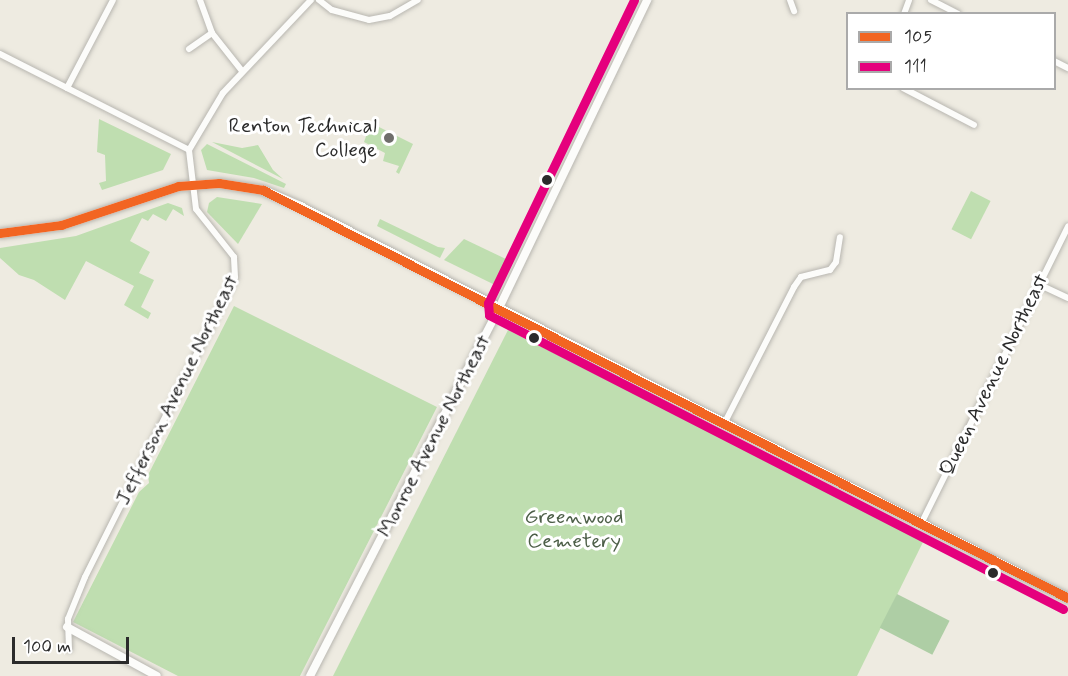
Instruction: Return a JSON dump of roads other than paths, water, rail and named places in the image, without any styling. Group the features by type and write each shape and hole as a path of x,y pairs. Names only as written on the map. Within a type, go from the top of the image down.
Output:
{"main road":[{"path":"0,233 61,225 145,194 193,184 233,184 281,197 1068,598"}],"street":[{"path":"67,88 112,0"},
{"path":"200,0 212,33 242,72"},
{"path":"0,54 189,150 207,116 242,72 311,0"},
{"path":"319,0 332,10 369,20 390,16 418,0"},
{"name":"Monroe Avenue Northeast","path":"310,676 500,308 647,0"},
{"path":"790,0 794,11"},
{"path":"931,0 954,12"},
{"path":"189,49 212,33"},
{"path":"907,90 974,125"},
{"name":"Jefferson Avenue Northeast","path":"69,649 67,627 85,577 235,277 234,257 199,216 189,150"},
{"name":"Queen Avenue Northeast","path":"921,524 1068,226"},
{"path":"724,423 794,287 801,278 822,273 836,262 840,237"},
{"path":"1038,284 1068,298"},
{"path":"67,627 157,676"}],"place":[{"name":"Renton Technical College","path":"389,138"}],"park label":[{"name":"Greenwood Cemetery","path":"574,529"}]}
